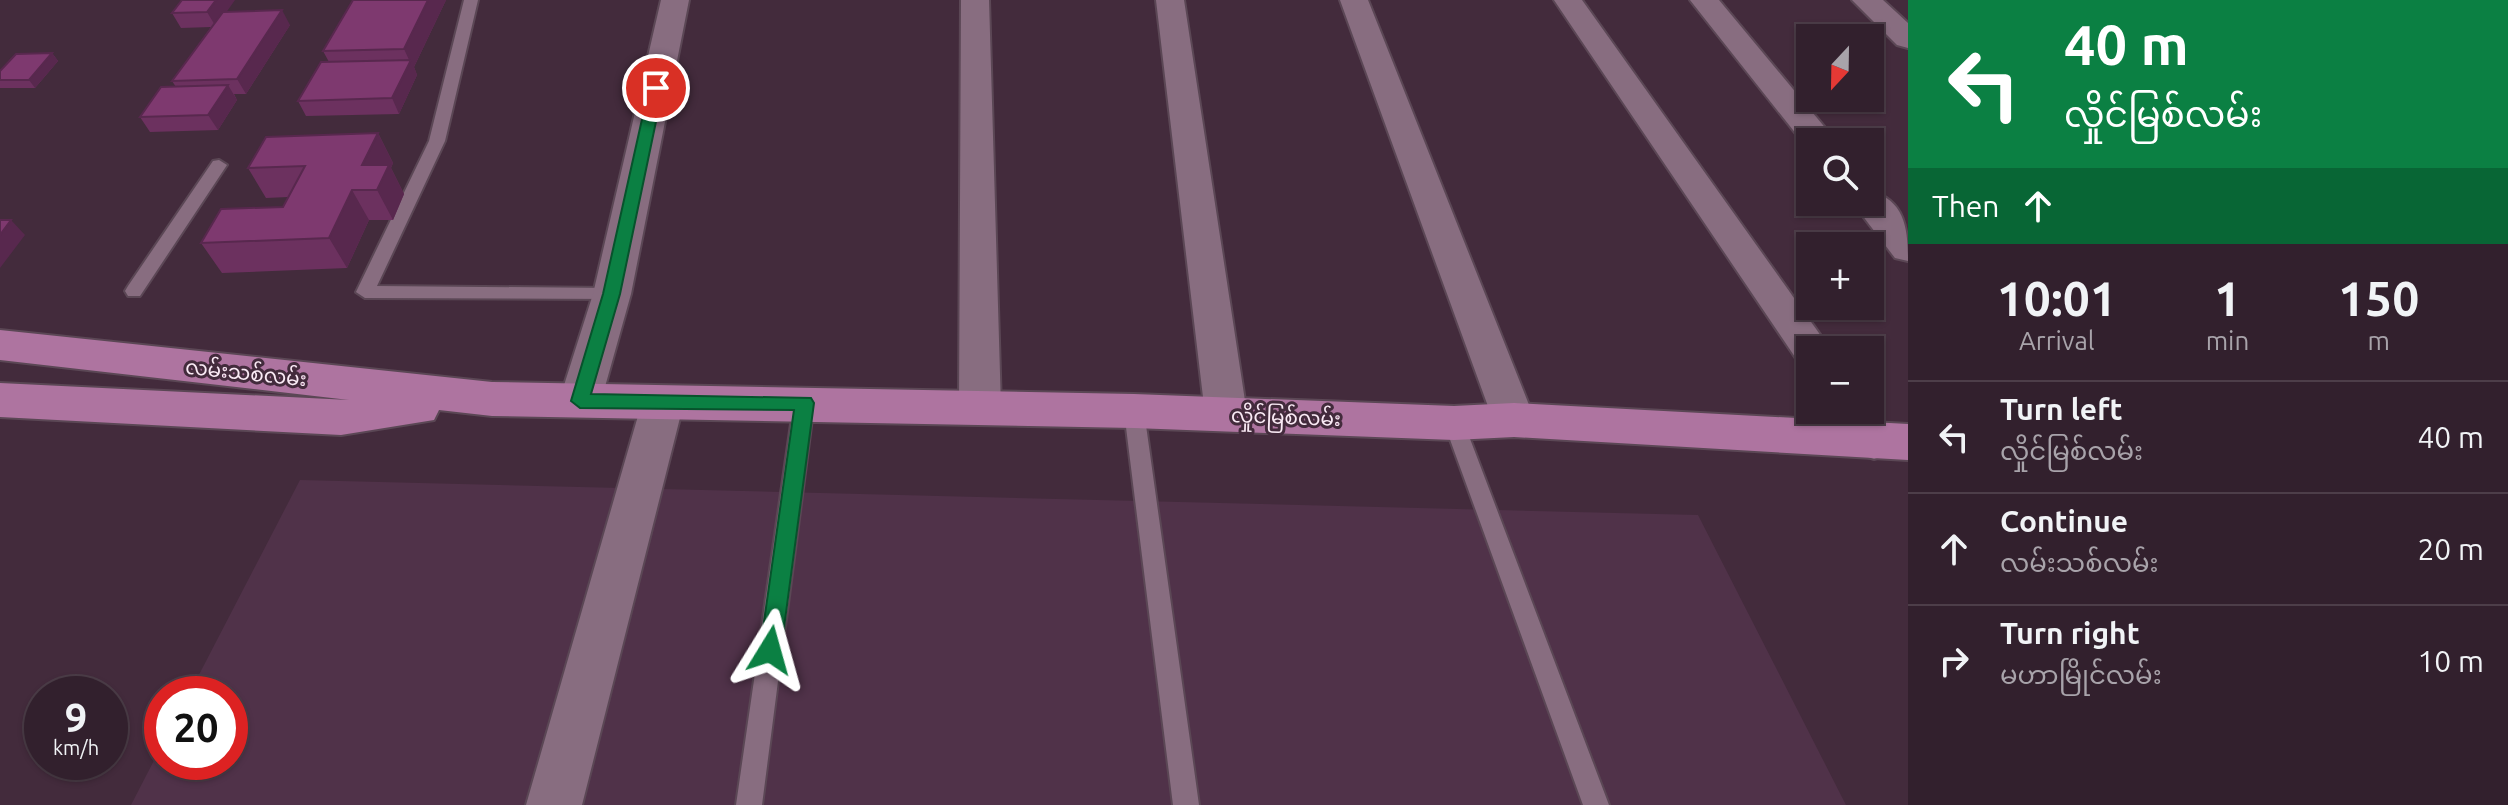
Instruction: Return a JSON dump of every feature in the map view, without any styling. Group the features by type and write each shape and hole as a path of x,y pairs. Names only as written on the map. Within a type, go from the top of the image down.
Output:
{"main road":[{"name":"လမ်းသစ်လမ်း","path":"0,345 492,399 663,402"},
{"name":"လမ်းသစ်လမ်း","path":"0,400 341,418 492,399"},
{"name":"လှိုင်မြစ်လမ်း","path":"663,402 1878,431"}],"street":[{"path":"580,401 612,294 675,0"},
{"path":"975,0 980,408"},
{"path":"1170,0 1226,414"},
{"path":"1354,0 1514,420"},
{"path":"1568,0 1801,336"},
{"path":"1704,0 1809,128"},
{"path":"1866,0 1908,39"},
{"path":"1881,216 1908,249"},
{"path":"554,805 663,402"}],"lane":[{"path":"471,0 437,141 365,292 612,294"},
{"path":"134,291 219,165"},
{"path":"749,805 804,403"},
{"path":"1134,411 1186,805"},
{"path":"1454,423 1596,805"}],"shaded area":[{"path":"300,480 1698,515 1846,805 131,805 144,780 248,780 248,676 198,676"}],"building":[{"path":"182,0 216,0 207,12 172,13"},
{"path":"353,0 428,0 404,49 323,51"},
{"path":"282,10 237,79 172,81 223,12"},
{"path":"52,53 29,80 0,80 0,71 16,54"},
{"path":"411,60 392,98 298,101 321,62"},
{"path":"228,85 208,115 140,117 161,87"},
{"path":"378,133 362,165 389,165 377,190 352,190 329,238 201,243 221,209 283,207 305,166 248,168 266,137"},
{"path":"0,220 11,220 0,235"}],"route":[{"path":"656,88 612,294 580,401 804,403 770,650"}]}
